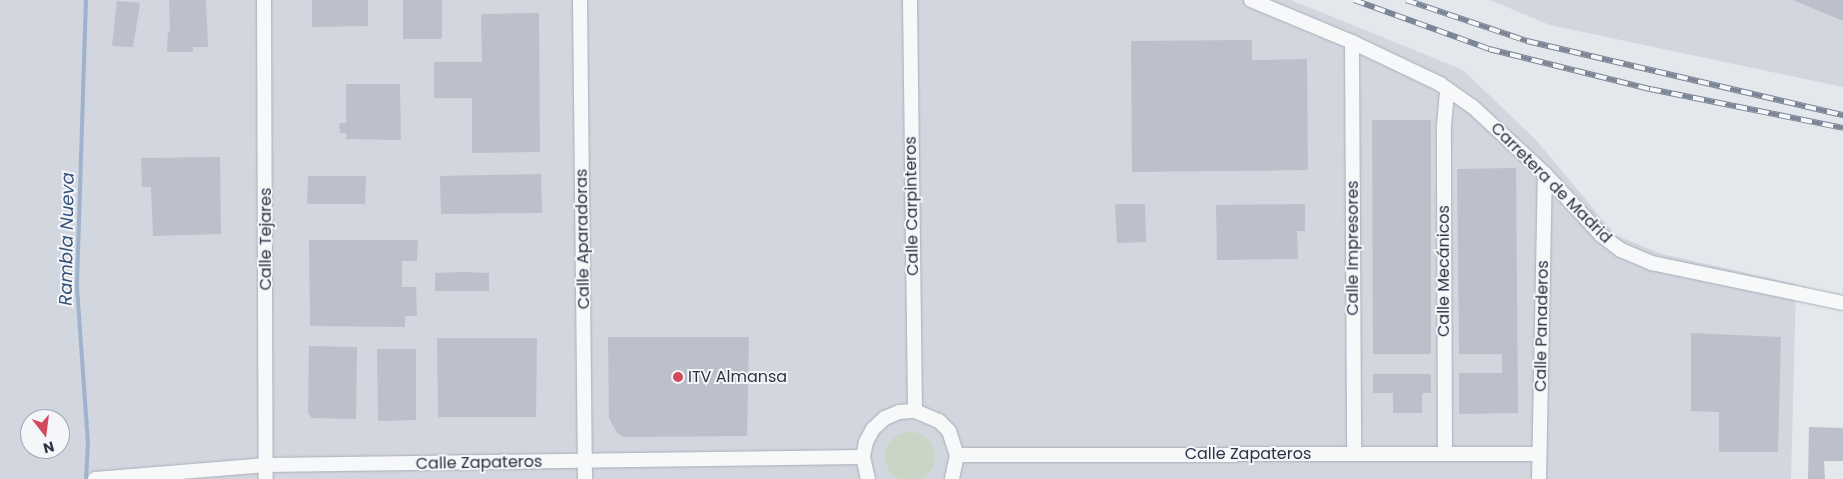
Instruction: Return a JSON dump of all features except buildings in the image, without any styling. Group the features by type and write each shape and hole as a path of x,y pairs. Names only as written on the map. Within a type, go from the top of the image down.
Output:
{"street":[{"name":"Calle Tejares","path":"264,0 266,472"},
{"name":"Calle Aparadoras","path":"580,0 585,479"},
{"name":"Calle Carpinteros","path":"910,0 915,411"},
{"name":"Carretera de Madrid","path":"1251,0 1352,42 1447,89 1479,112 1545,174 1580,215 1622,250 1652,263 1843,303"},
{"name":"Calle Impresores","path":"1352,42 1354,454"},
{"name":"Calle Mecánicos","path":"1445,454 1444,126 1447,89"},
{"name":"Calle Panaderos","path":"1539,479 1545,174"},
{"path":"868,479 863,458 866,442 873,429 892,415 915,411 939,421 949,430 957,455 952,479"},
{"name":"Calle Zapateros","path":"957,455 1540,454"},
{"name":"Calle Zapateros","path":"95,479 585,462 863,458"}],"shaded area":[{"path":"0,0 1291,0 1463,70 1537,141 1615,235 1662,254 1796,284 1791,479 0,479"},
{"path":"1490,0 1843,0 1843,87 1550,25"}],"green space":[{"path":"910,432 919,434 930,443 935,457 933,466 924,477 910,482 901,480 890,471 885,457 887,448 896,437"}],"waterway":[{"name":"Rambla Nueva","path":"86,0 77,285 88,444 86,479"}],"railway":[{"path":"1354,0 1489,49 1650,89 1843,128"},
{"path":"1406,0 1527,41 1843,115"}],"place":[{"name":"ITV Almansa","path":"678,377"}]}
